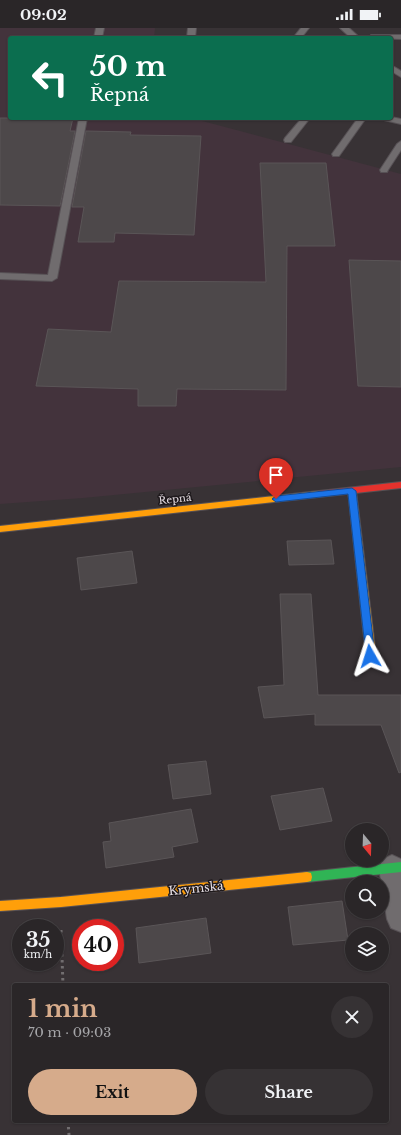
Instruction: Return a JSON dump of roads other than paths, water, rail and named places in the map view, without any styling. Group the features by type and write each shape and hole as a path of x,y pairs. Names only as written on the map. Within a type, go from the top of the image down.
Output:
{"street":[{"name":"Řepná","path":"0,529 401,485"},
{"path":"352,491 370,656"},
{"name":"Krymská","path":"0,906 60,902 396,867 401,919"}],"lane":[{"path":"299,36 305,28"},
{"path":"344,28 354,36"},
{"path":"393,38 401,44"},
{"path":"393,69 401,75"},
{"path":"0,276 52,278 83,120"},
{"path":"288,140 304,120"},
{"path":"336,154 361,120"},
{"path":"384,170 401,144"}]}
